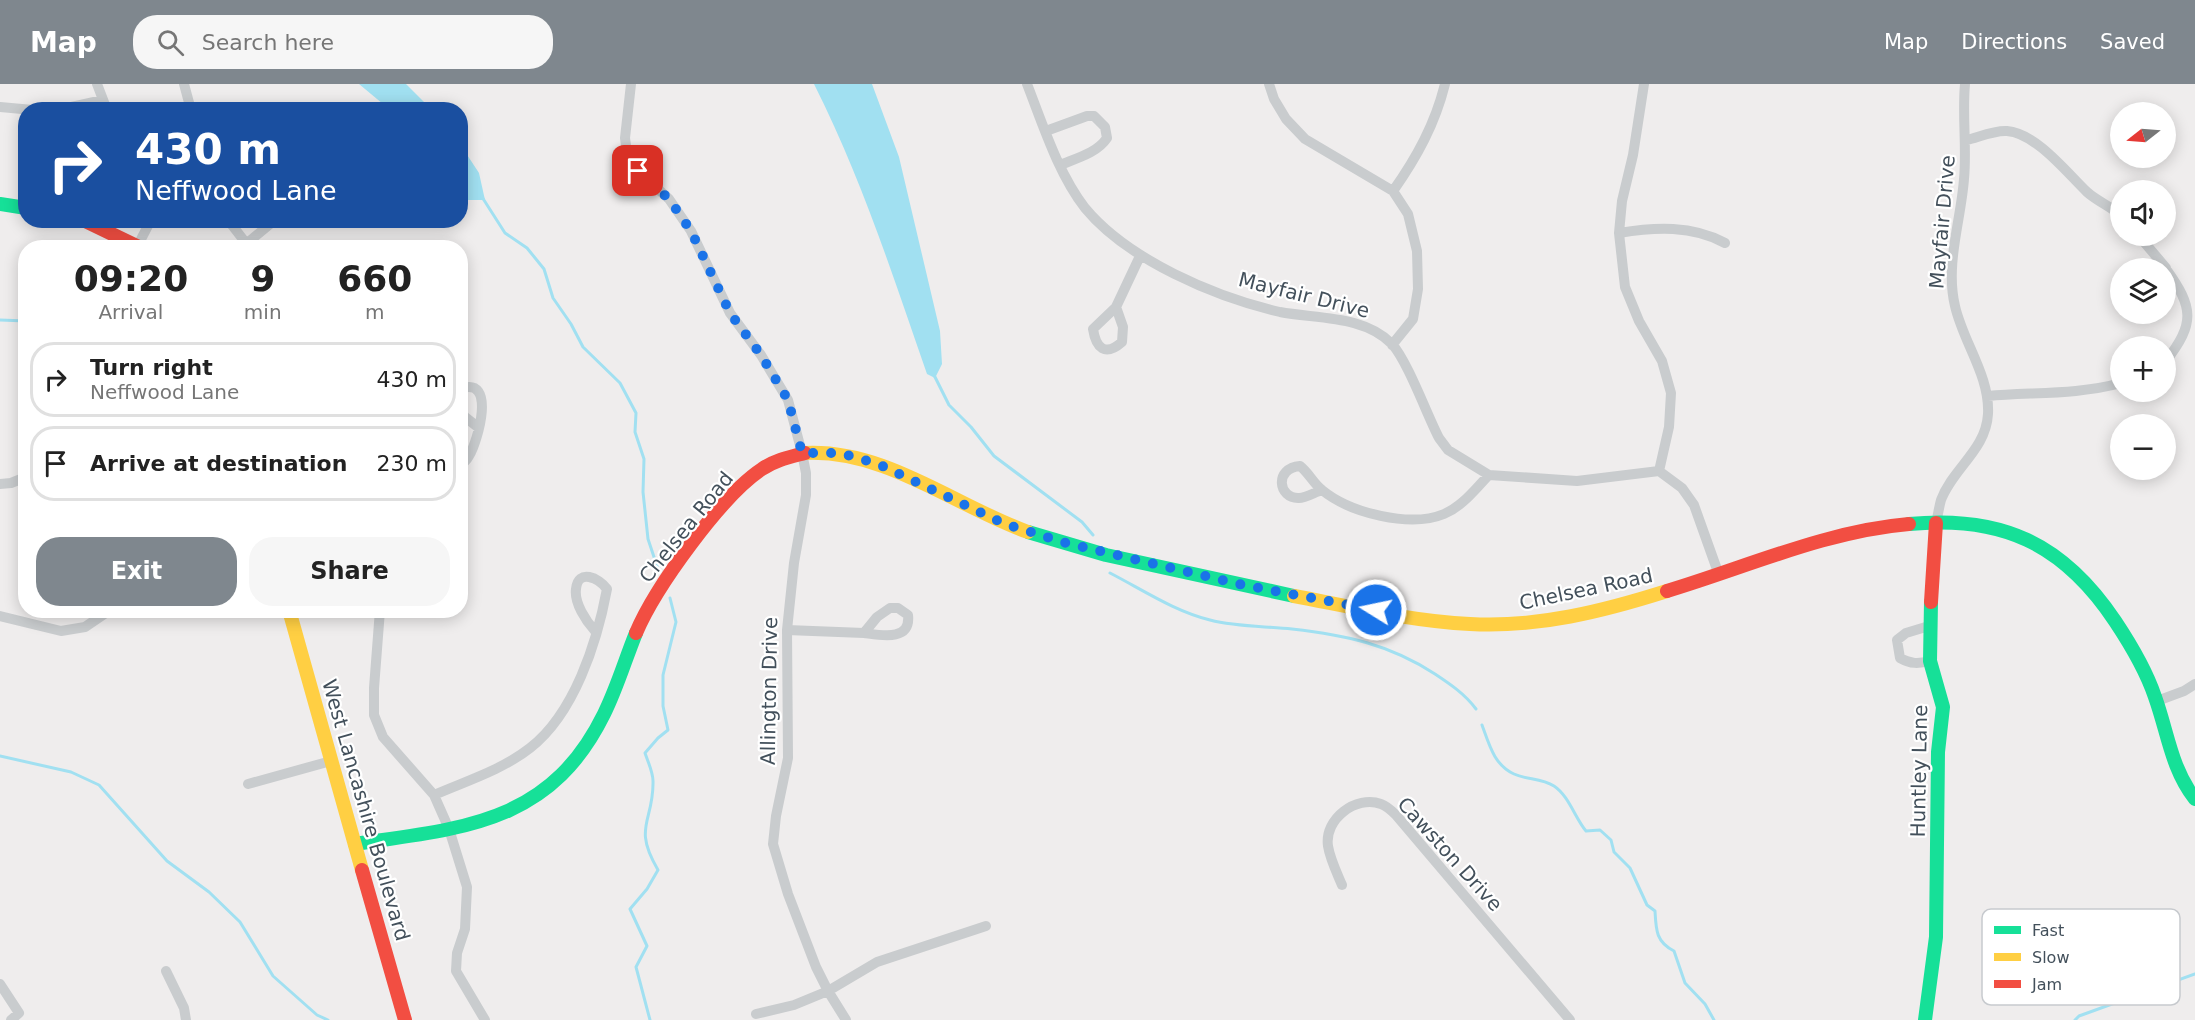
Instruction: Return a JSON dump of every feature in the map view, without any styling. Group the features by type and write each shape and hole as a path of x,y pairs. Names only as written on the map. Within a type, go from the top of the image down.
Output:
{"street":[{"path":"97,84 104,102"},
{"path":"184,84 189,102"},
{"name":"Allington Drive","path":"630,84 627,153 638,171 669,199 691,231 730,313 761,355 788,400 802,453 806,473 806,495 794,563 787,630 788,758 776,816 773,844 788,894 828,991 846,1020"},
{"name":"Mayfair Drive","path":"1027,84 1060,165 1085,207 1107,230 1140,256 1190,281 1279,311 1368,328 1392,345 1439,438 1448,450 1488,475 1577,481 1659,471"},
{"path":"1269,84 1274,99 1286,119 1305,139 1394,191 1408,214 1417,251 1418,289 1413,319 1392,345"},
{"path":"1394,191 1412,165 1437,116 1445,84"},
{"path":"1644,84 1618,232 1625,287 1639,321 1662,361 1671,393 1669,427 1659,471 1682,488 1694,505 1719,575"},
{"name":"Mayfair Drive","path":"1936,522 1941,499 1983,438 1988,416 1988,396 1954,306 1952,288 1967,140 1965,84"},
{"path":"0,107 18,109"},
{"path":"1046,131 1087,116 1094,116 1105,127 1107,138 1103,144 1097,149 1060,165"},
{"path":"1967,140 2008,131 2036,143 2069,171 2088,193 2110,207"},
{"path":"0,204 18,207"},
{"path":"100,228 126,240"},
{"path":"234,228 243,240"},
{"path":"254,240 267,228"},
{"path":"1618,232 1651,228 1684,230 1708,233 1725,243"},
{"path":"2147,246 2157,258"},
{"path":"1116,307 1140,256"},
{"path":"2176,283 2180,288 2188,316 2183,337 2176,347"},
{"path":"1988,396 2034,392 2068,393 2110,385"},
{"path":"468,388 478,390 482,397 479,428 468,457"},
{"path":"468,419 479,428"},
{"name":"Chelsea Road","path":"354,844 448,829 489,819 526,802 559,777 590,742 609,704 641,620 670,572 724,505 760,467 785,456 802,453 840,453 878,464 1005,524 1112,556 1243,585 1438,621 1497,626 1563,618 1661,593 1788,550 1865,531 1911,523 1936,522 1992,526 2044,547 2068,565 2113,619 2140,660 2157,701 2167,745 2176,768 2187,790 2195,799"},
{"path":"1322,490 1367,513 1395,519 1422,519 1445,514 1459,506 1488,475"},
{"path":"0,484 18,480"},
{"name":"Huntley Lane","path":"1925,1020 1936,937 1938,752 1942,715 1942,706 1930,661 1929,626 1936,522"},
{"path":"434,795 509,762 546,734 569,702 586,663 607,589 602,581 593,577 583,577 578,581 575,590 586,621 595,631"},
{"path":"0,616 61,631 85,627 98,618"},
{"name":"West Lancashire Boulevard","path":"291,618 405,1020"},
{"path":"379,618 374,688 375,721 383,737 396,754 434,795 448,829 466,887 466,919 457,954 456,971 485,1020"},
{"path":"1929,626 1906,633 1897,640 1897,650 1900,658 1909,663 1919,664 1930,661"},
{"path":"787,630 864,633"},
{"path":"2157,701 2184,692 2195,684"},
{"path":"248,784 331,761"},
{"name":"Cawston Drive","path":"1342,885 1328,845 1330,825 1344,810 1369,803 1383,805 1396,815 1570,1020"},
{"path":"756,1014 794,1005 828,991 877,962 986,926"},
{"path":"166,971 184,1008 186,1020"},
{"path":"0,984 19,1018"}],"water":[{"path":"359,84 406,84 424,102 381,102"},
{"path":"814,84 872,84 899,157 940,331 942,364 935,378 927,374 889,264 847,155"},
{"path":"468,156 479,173 485,200 468,200"}],"waterway":[{"path":"482,197 505,233 527,248 544,269 553,298 583,347 620,383 636,413 635,432 644,459 643,492 648,539 658,569"},
{"path":"0,320 18,321"},
{"path":"934,375 949,405 971,427 994,456 1082,522 1093,535"},
{"path":"1110,573 1171,606 1210,620 1330,634 1384,648 1435,674 1462,694 1476,709"},
{"path":"650,1020 636,967 647,946 630,909 647,889 658,870 646,843 646,824 651,806 653,781 645,753 668,730 663,706 663,675 676,622 670,598"},
{"path":"1482,725 1493,753 1507,770 1554,786 1564,795 1586,831 1600,830 1611,840 1614,852 1630,868 1647,905 1655,911 1658,935 1664,944 1674,951 1685,983 1705,1004 1714,1020"},
{"path":"0,756 71,772 99,785 167,861 209,892 240,922 273,976 317,1015 328,1020"},
{"path":"2180,979 2195,974"},
{"path":"2075,1020 2079,1016 2109,1005"}],"traffic: fast":[{"path":"0,204 18,207"},
{"path":"1909,524 1942,522 1973,524 2001,530 2027,540 2051,554 2074,572 2095,594 2138,658 2155,697 2175,763 2195,799"},
{"path":"1028,532 1106,555 1294,596"},
{"path":"1925,1020 1936,937 1938,752 1943,707 1930,661 1931,602"},
{"path":"355,844 467,825 500,814 530,799 558,778 582,751 604,714 636,633"}],"traffic: slow":[{"path":"805,453 835,454 892,469 1028,532"},
{"path":"1294,596 1426,620 1495,625 1545,621 1595,611 1667,591"},
{"path":"291,618 362,870"}],"traffic: jam":[{"path":"100,228 124,240"},
{"path":"636,633 673,568 728,500 762,469 783,459 805,453"},
{"path":"1931,602 1936,523"},
{"path":"1667,591 1817,542 1847,534 1909,524"},
{"path":"362,870 405,1020"}],"route":[{"path":"638,171 669,199 691,231 730,313 761,355 788,400 802,453 840,453 878,464 1005,524 1124,559 1183,573 1376,610"}]}
